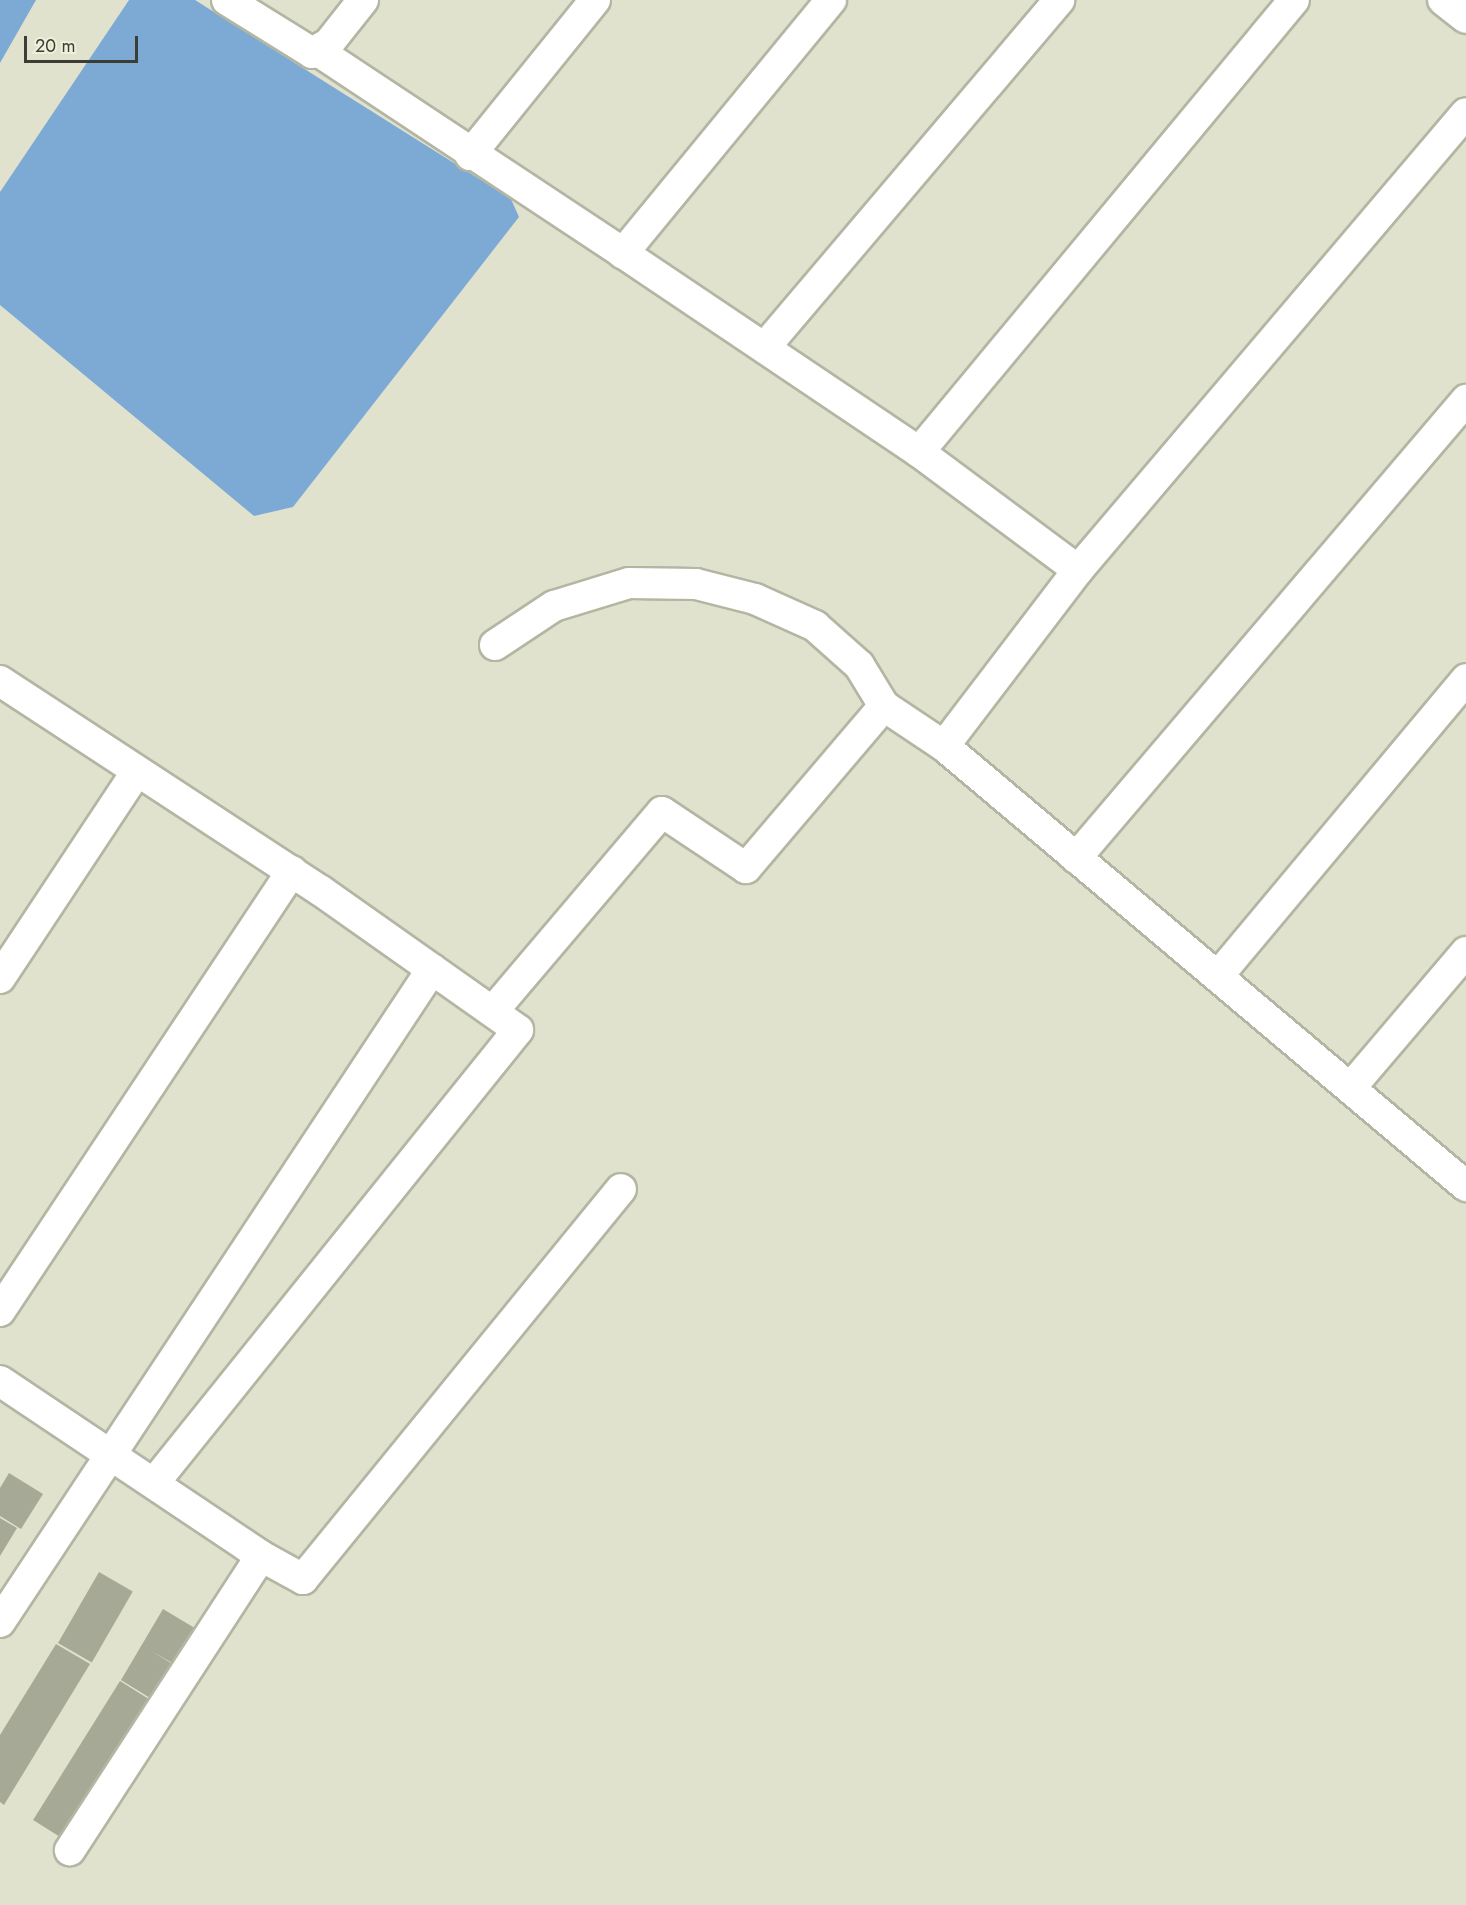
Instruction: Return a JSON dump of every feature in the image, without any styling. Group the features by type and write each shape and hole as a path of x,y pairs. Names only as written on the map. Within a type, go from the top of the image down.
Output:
{"street":[{"path":"227,0 305,51 318,51 470,155 765,347 919,452 1077,570"},
{"path":"318,51 363,0"},
{"path":"470,155 595,0"},
{"path":"623,253 831,0"},
{"path":"765,347 1059,0"},
{"path":"919,452 1294,0"},
{"path":"1443,0 1466,18"},
{"path":"944,746 1077,570 1466,113"},
{"path":"1076,858 1466,400"},
{"path":"495,645 565,602 629,583 696,584 755,599 815,626 859,665 884,706 944,746 1352,1086 1466,1186"},
{"path":"1218,976 1466,678"},
{"path":"0,681 292,871 518,1030 154,1483"},
{"path":"493,1011 662,812 746,868 884,706"},
{"path":"0,978 137,771"},
{"path":"0,1311 292,871"},
{"path":"1352,1086 1466,952"},
{"path":"0,1622 432,969"},
{"path":"0,1381 261,1556 303,1579 621,1189"},
{"path":"70,1850 261,1556"}],"water":[{"path":"0,0 36,0 0,63"},
{"path":"129,0 195,0 511,199 519,217 293,507 254,516 0,305 0,192"}],"building":[{"path":"9,1473 43,1494 21,1529 0,1516 0,1488"},
{"path":"0,1518 17,1528 0,1556"},
{"path":"99,1572 133,1592 92,1663 58,1643"},
{"path":"163,1609 198,1630 176,1665 151,1651 176,1666 155,1701 121,1680"},
{"path":"56,1644 90,1664 4,1805 0,1802 0,1735"},
{"path":"120,1681 154,1702 67,1841 33,1820"}]}
